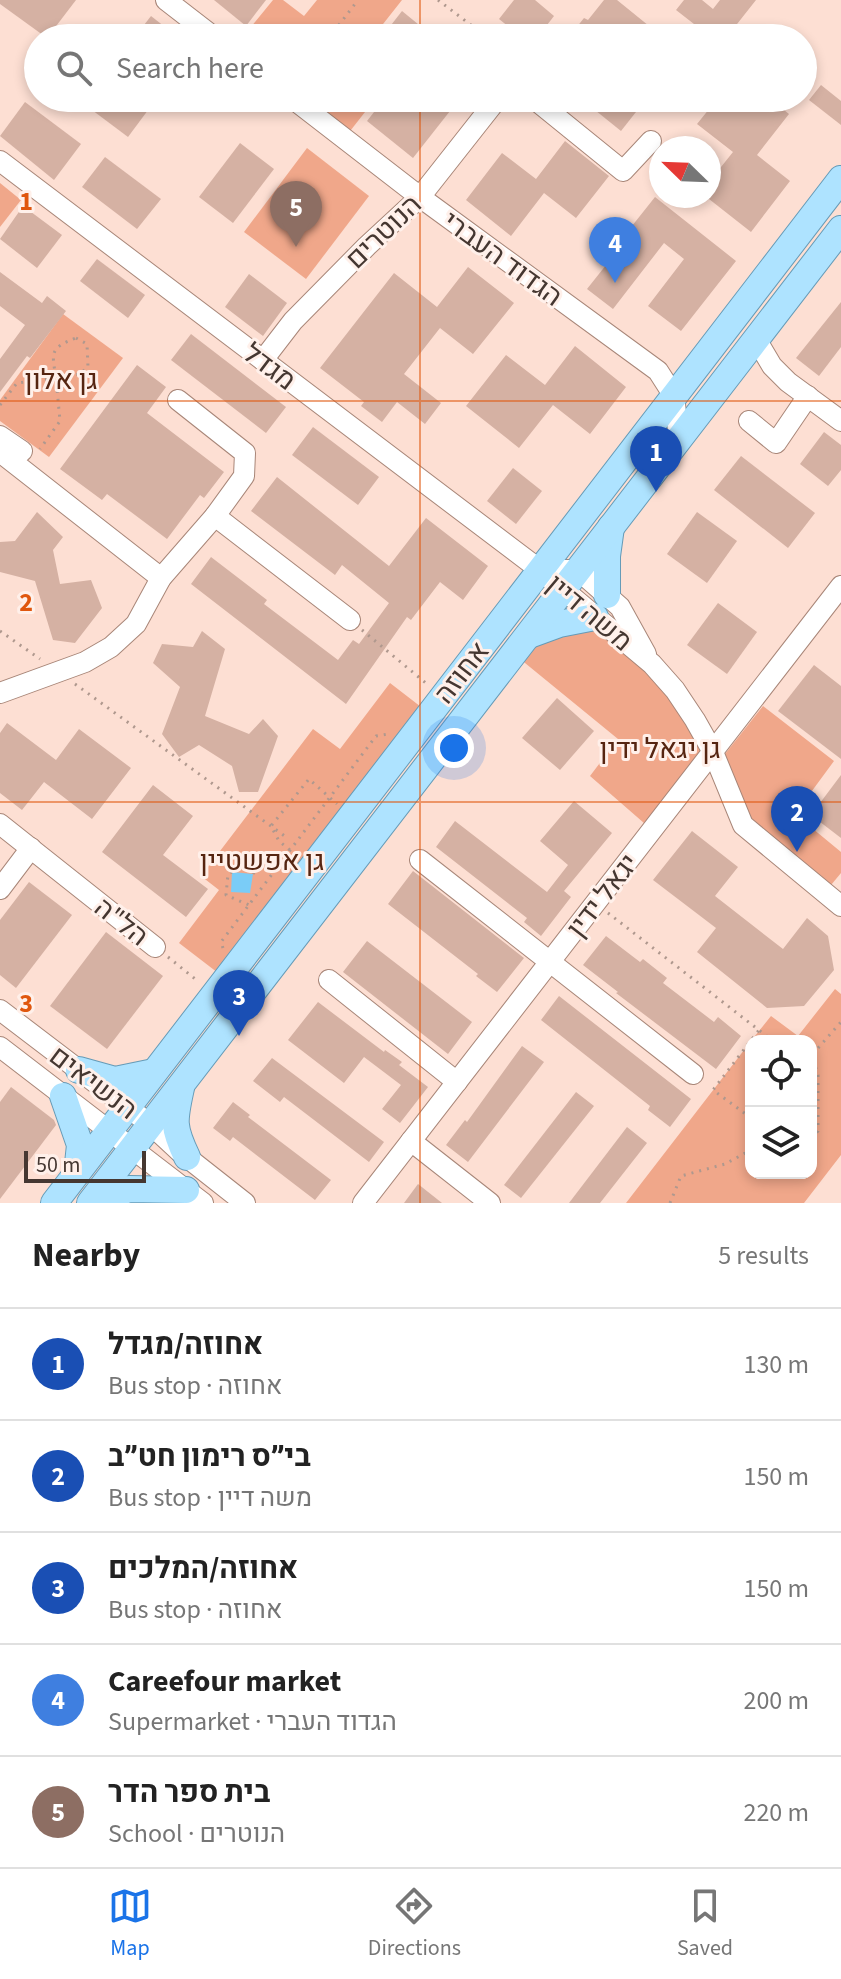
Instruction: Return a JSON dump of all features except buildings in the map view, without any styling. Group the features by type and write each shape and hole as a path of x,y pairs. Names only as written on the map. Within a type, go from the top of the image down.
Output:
{"main road":[{"name":"אחוזה","path":"54,1203 841,179"},
{"name":"אחוזה","path":"91,1203 841,229"},
{"path":"529,635 601,606 611,527"},
{"path":"79,1070 115,1080 154,1072"},
{"path":"182,1084 175,1133 187,1157"},
{"path":"63,1096 80,1145 77,1173"},
{"path":"91,1203 129,1189 195,1196"}],"street":[{"path":"166,0 197,24"},
{"name":"הגדוד העברי","path":"310,112 420,197 658,371 674,396"},
{"name":"הנוטרים","path":"263,360 301,312 420,197 487,112"},
{"path":"550,112 623,171 649,143"},
{"name":"מגדל","path":"0,161 540,570"},
{"path":"756,339 772,366 841,421"},
{"path":"674,396 679,439"},
{"path":"749,421 776,443 808,396"},
{"path":"0,693 59,673 111,647 136,624 161,578 215,516 244,476 245,453 178,400"},
{"path":"0,436 23,461 161,578"},
{"path":"0,452 23,461"},
{"path":"215,516 350,620"},
{"name":"משה דיין","path":"540,570 578,570 601,606"},
{"name":"משה דיין","path":"540,570 562,591 601,606 620,607 652,664 675,690 713,752 743,825 841,906"},
{"name":"יגאל ידין","path":"363,1203 841,586"},
{"name":"הל\"ה","path":"0,824 155,947"},
{"path":"0,889 31,848"},
{"path":"420,860 693,1074"},
{"path":"329,980 457,1082"},
{"name":"הנשיאים","path":"0,1010 151,1125 245,1203"},
{"name":"הנשיאים","path":"2,1054 195,1196"},
{"path":"411,1141 490,1203"}],"path":[{"path":"340,24 358,0"},
{"path":"438,0 470,24"},
{"path":"0,405 17,383 56,378 80,374 88,367 87,344 76,338 57,346 53,355 56,378 60,421 23,461"},
{"path":"350,620 442,696"},
{"path":"0,631 286,837"},
{"path":"233,970 221,942 376,736 418,729"},
{"path":"271,826 309,779 342,808"},
{"path":"253,874 260,862 302,861 279,841 271,826"},
{"path":"232,872 228,874 226,895 249,905"},
{"path":"595,903 765,1035"},
{"name":"הל\"ה","path":"155,947 214,994"},
{"path":"817,1132 818,1075 812,1055 841,1022"},
{"path":"745,1114 713,1090 759,1030"},
{"path":"670,1203 681,1176 725,1164 745,1153"}],"green space":[{"path":"273,0 283,0 304,16 317,0 402,0 383,24 253,24"},
{"path":"319,112 365,112 347,135"},
{"path":"307,148 369,196 306,279 244,232"},
{"path":"0,183 21,200 0,227"},
{"name":"גן אלון","path":"63,314 123,358 49,457 0,421 0,400"},
{"name":"גן יגאל ידין","path":"595,617 660,673 713,752 652,830 590,776 618,739 514,654"},
{"name":"גן אפשטיין","path":"390,683 425,710 222,976 179,943 219,890 201,876 313,729 340,749"},
{"path":"763,706 834,761 795,814 841,852 841,873 831,885 750,819 725,754"},
{"path":"835,989 841,994 841,1155 804,1203 626,1203 745,1049 745,1179 817,1179 817,1035 799,1035"},
{"path":"771,1016 797,1035 756,1035"}],"water":[{"path":"232,872 253,874 250,893 231,892"}],"place":[{"name":"בית ספר הדר","path":"296,247"},
{"name":"Careefour market","path":"615,283"},
{"name":"אחוזה/מגדל","path":"656,492"},
{"name":"בי״ס רימון חט״ב","path":"797,852"},
{"name":"אחוזה/המלכים","path":"239,1036"}]}
